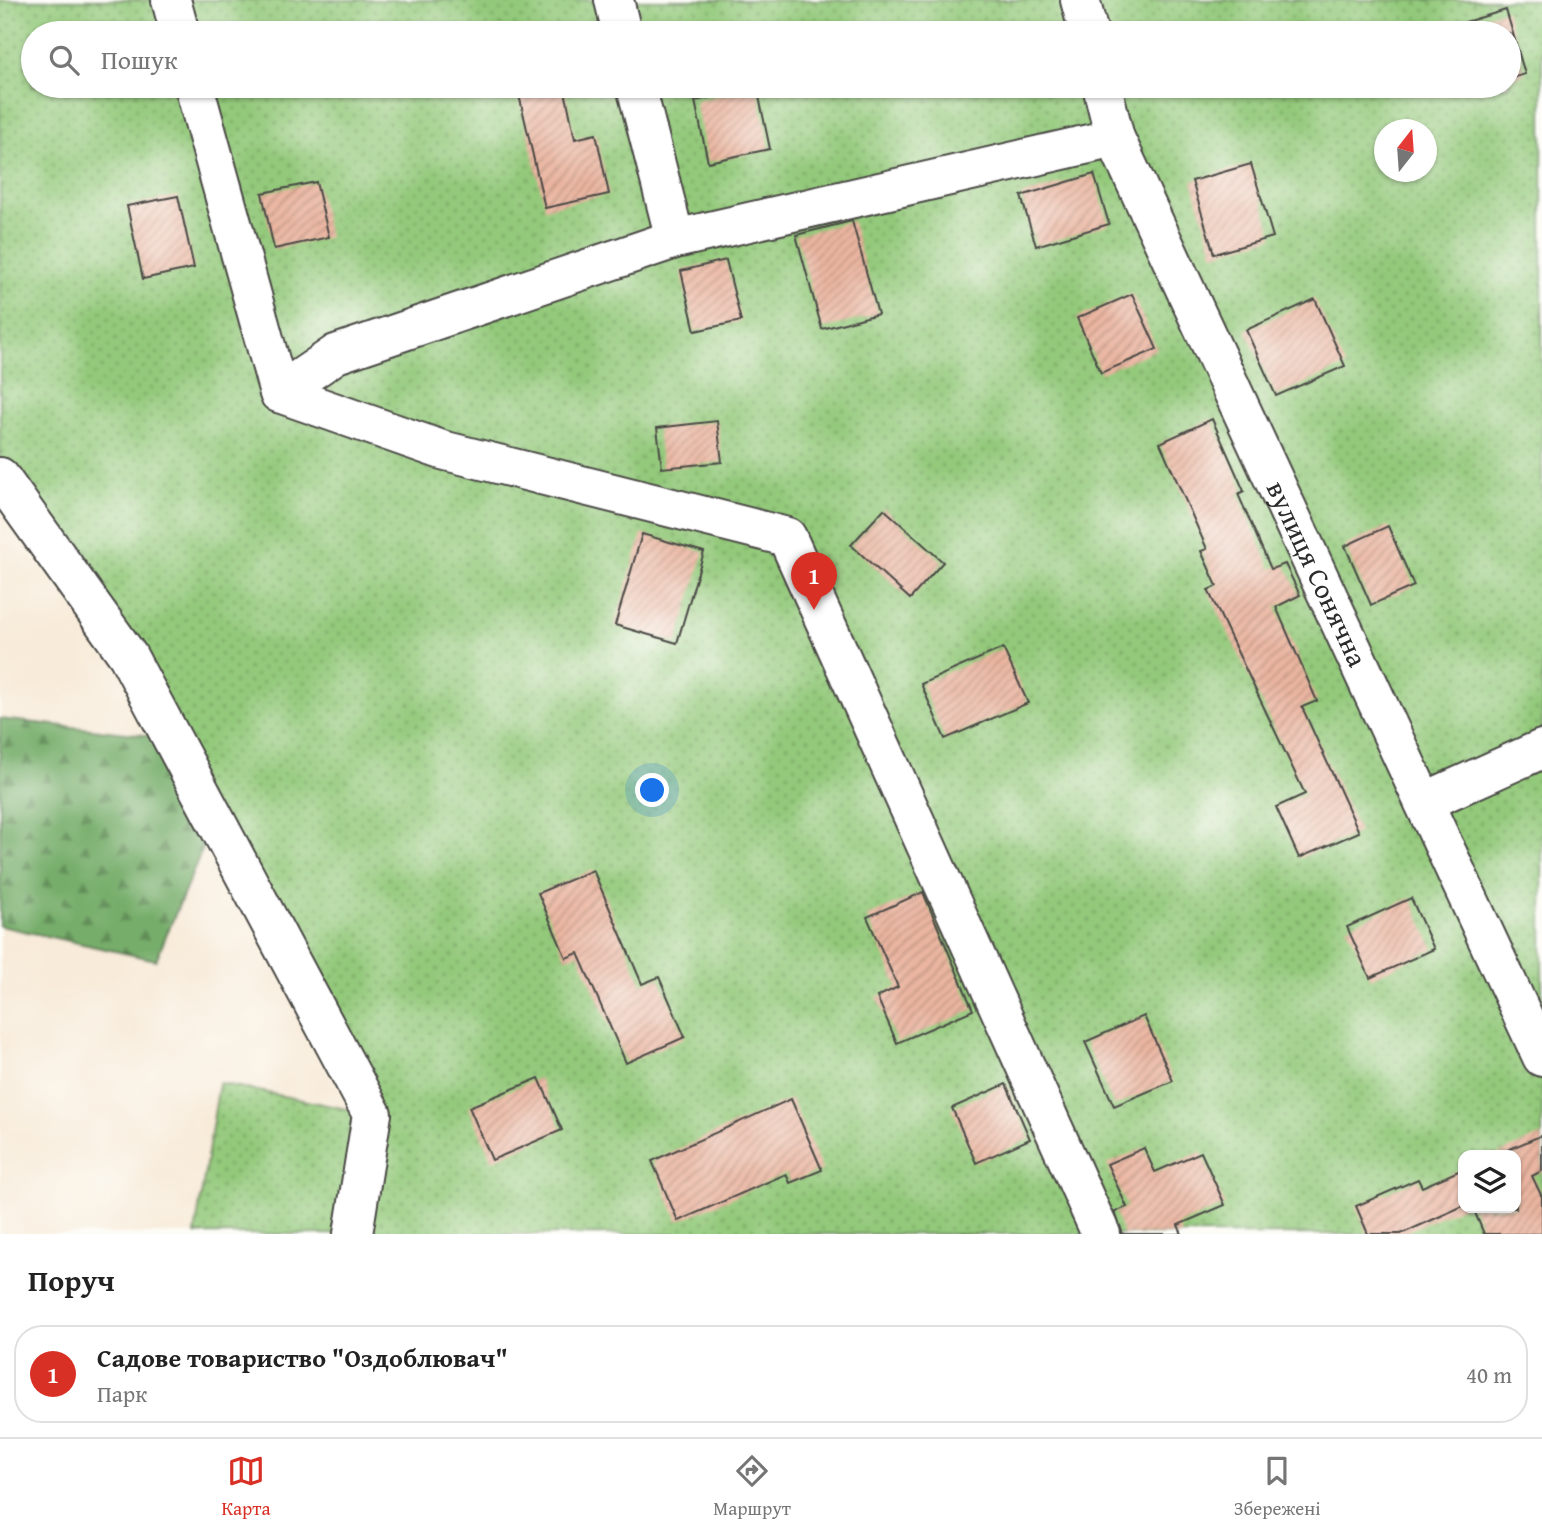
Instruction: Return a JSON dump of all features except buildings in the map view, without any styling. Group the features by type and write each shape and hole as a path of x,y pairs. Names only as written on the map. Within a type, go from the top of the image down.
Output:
{"street":[{"path":"171,0 177,21"},
{"path":"614,0 619,21"},
{"path":"1080,0 1086,21"},
{"path":"197,98 279,393"},
{"path":"639,98 675,239"},
{"name":"вулиця Сонячна","path":"1105,98 1115,138 1542,1057"},
{"path":"279,393 337,354 675,239 1115,138"},
{"path":"279,393 442,450 786,537 1101,1234"},
{"path":"0,477 128,656 372,1114 353,1234"},
{"path":"1424,802 1542,749"}],"green space":[{"path":"0,0 1542,0 1542,1234 195,1234 219,1083 371,1114 172,738 0,483"},
{"path":"0,719 172,738 215,819 156,960 0,926"}],"place":[{"name":"Садове товариство \"Оздоблювач\"","path":"814,610"}]}
